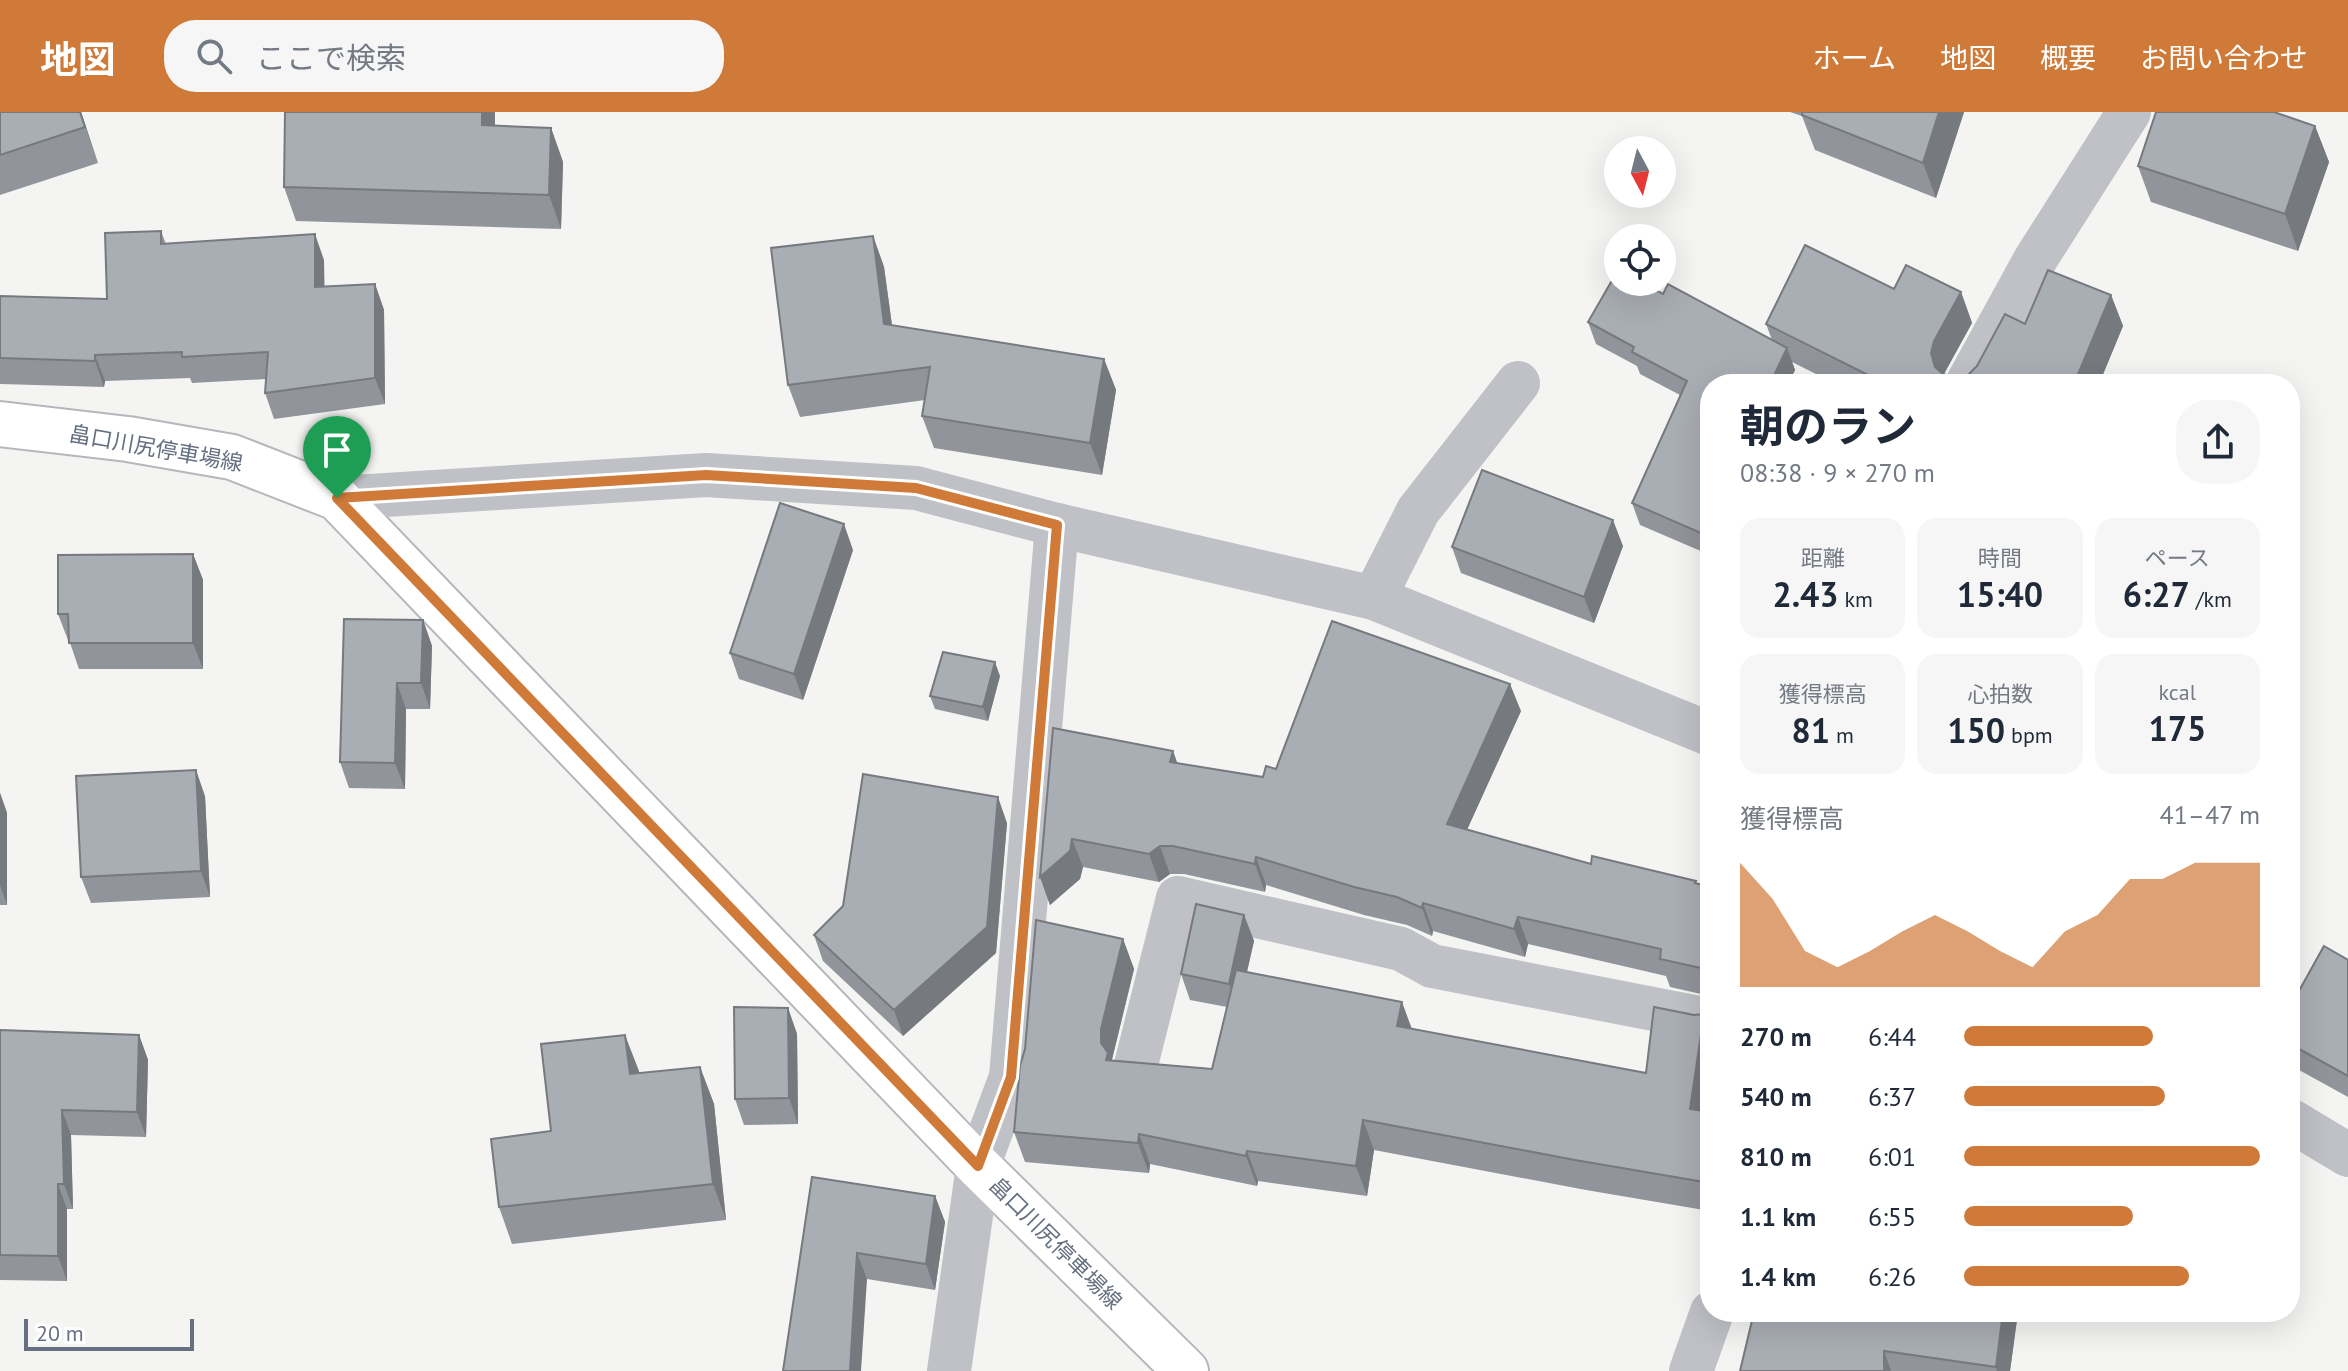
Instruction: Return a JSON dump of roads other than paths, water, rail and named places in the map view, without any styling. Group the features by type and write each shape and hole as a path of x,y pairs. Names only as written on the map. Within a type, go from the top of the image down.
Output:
{"main road":[{"name":"畠口川尻停車場線","path":"0,424 128,439 232,457 337,498 978,1166 1186,1371"}],"street":[{"path":"1972,374 2035,260 2129,112"},
{"path":"1374,598 1418,511 1518,383"},
{"path":"337,498 706,475 916,488 1057,525 1374,598 1700,730"},
{"path":"949,1371 978,1166 1011,1077 1057,525"},
{"path":"1136,1065 1178,898 1401,949 1432,966 1700,1018"},
{"path":"2300,1126 2348,1155"},
{"path":"1691,1371 1708,1322"}]}
